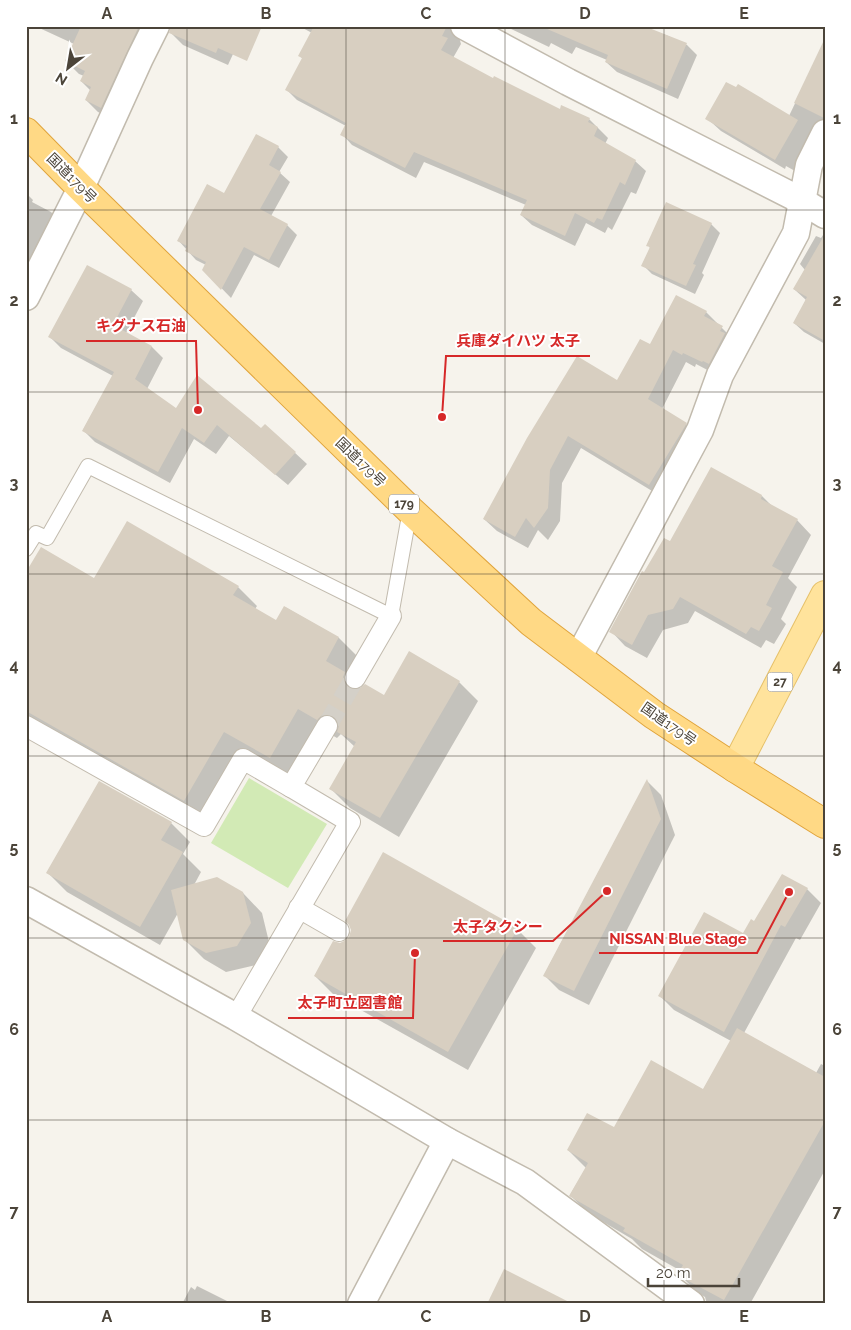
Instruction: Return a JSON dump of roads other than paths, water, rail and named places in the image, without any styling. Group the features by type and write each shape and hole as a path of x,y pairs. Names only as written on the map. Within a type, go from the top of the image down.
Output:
{"highway":[{"name":"国道179号","path":"26,132 410,510 531,622 654,715 825,824"}],"main road":[{"name":"27","path":"735,768 825,596"}],"street":[{"path":"26,297 82,188 156,26"},
{"path":"464,26 825,215"},
{"path":"578,658 700,430 720,376 796,233 809,165 825,133"},
{"path":"355,678 391,616"},
{"path":"26,726 204,826 243,759 350,822 236,1017"},
{"path":"291,787 327,726"},
{"path":"26,900 236,1017 447,1142 525,1182 691,1304"},
{"path":"299,908 339,931"},
{"path":"361,1304 447,1142"}],"lane":[{"path":"26,549 36,533 47,538 88,466 391,616 410,510"}],"tunnel":[{"path":"327,726 355,678"}],"place":[{"name":"キグナス石油","path":"198,410"},
{"name":"兵庫ダイハツ 太子","path":"442,417"},
{"name":"太子タクシー","path":"607,891"},
{"name":"NISSAN Blue Stage","path":"789,892"},
{"name":"太子町立図書館","path":"415,953"}]}
